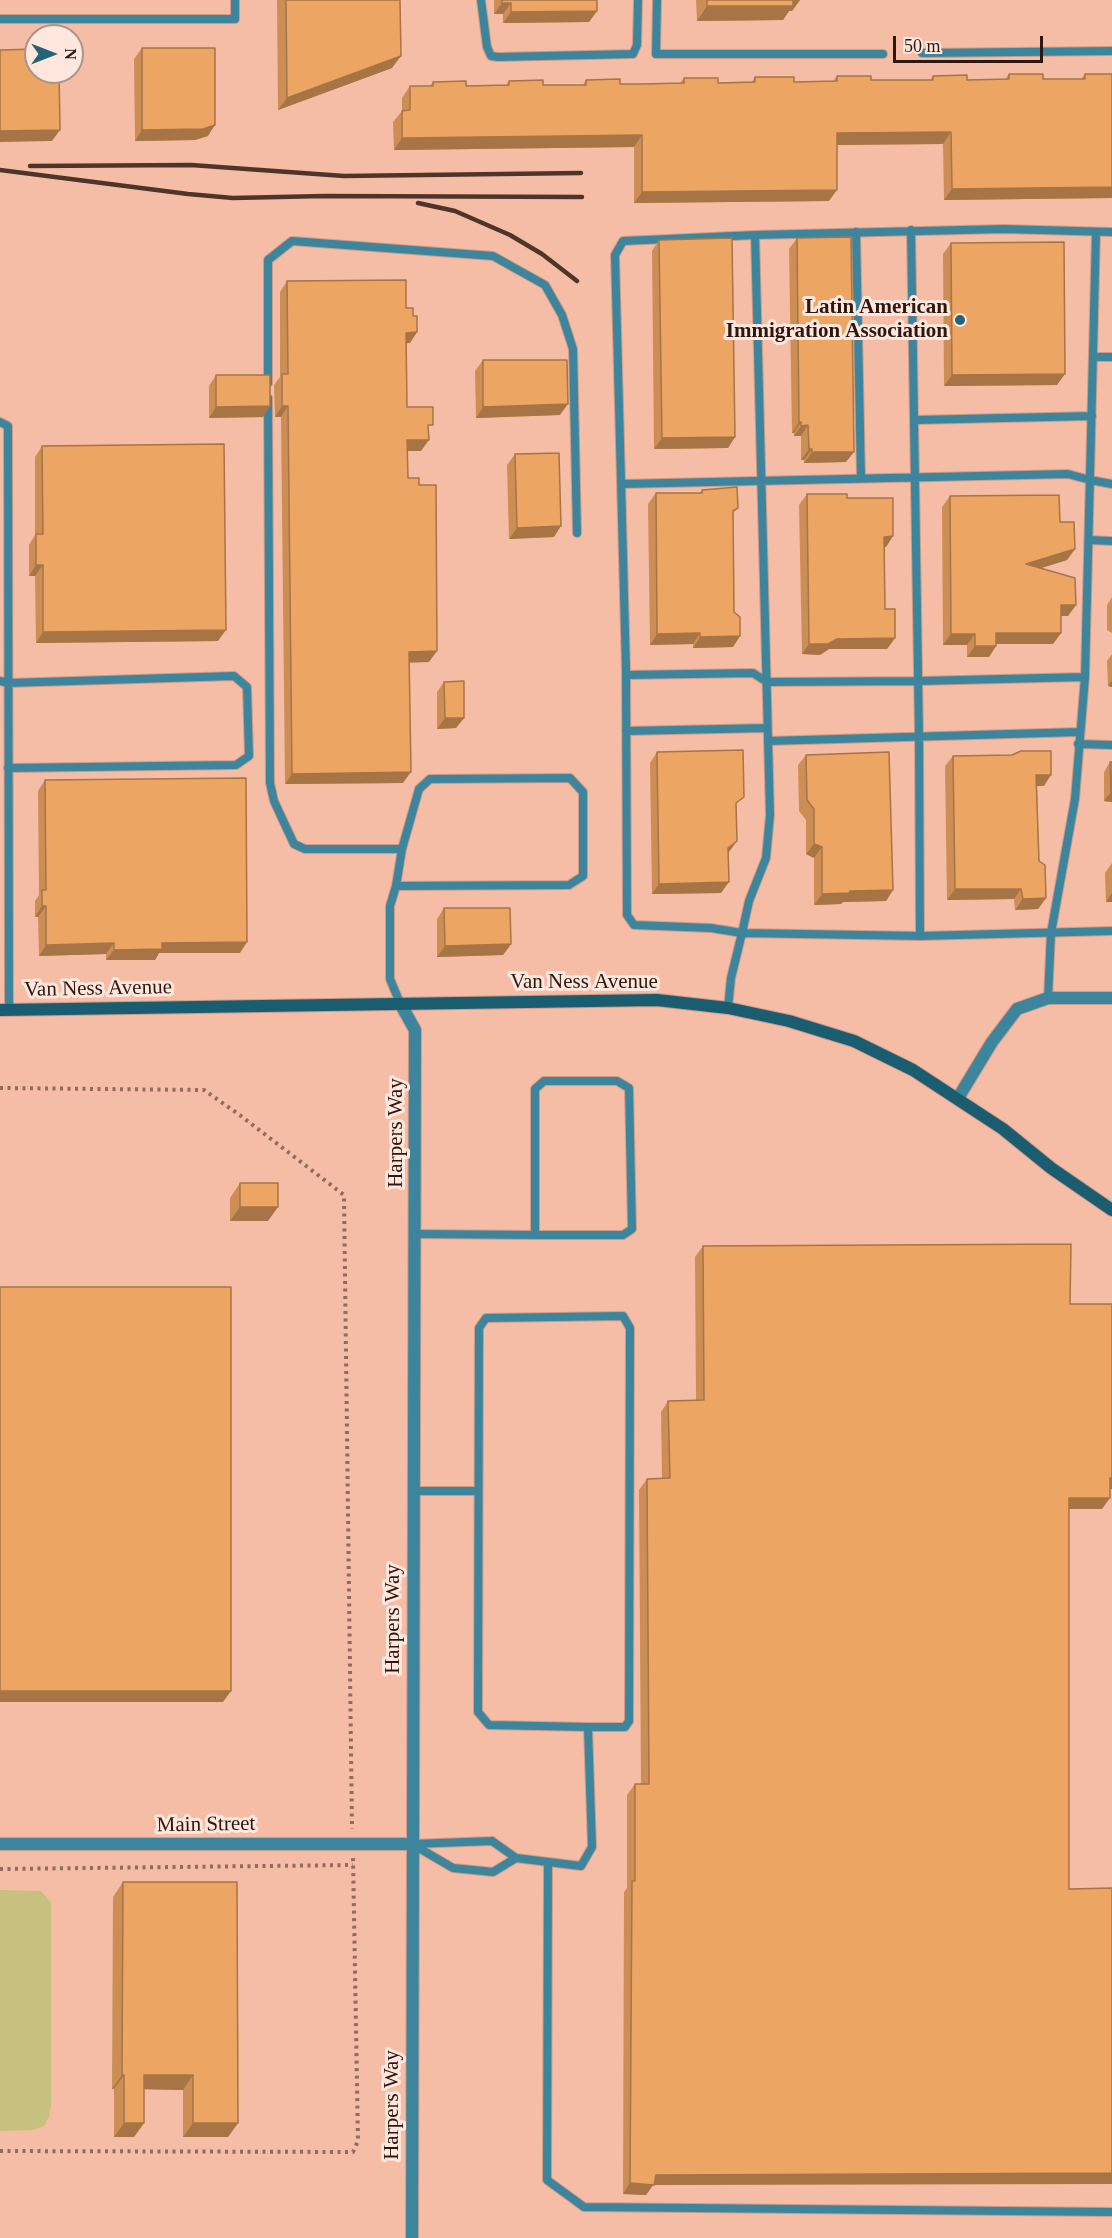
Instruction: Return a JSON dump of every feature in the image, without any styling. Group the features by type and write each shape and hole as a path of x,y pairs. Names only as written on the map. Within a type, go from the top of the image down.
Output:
{"main road":[{"name":"Van Ness Avenue","path":"4,1010 657,1000 728,1008 789,1021 854,1041 913,1070 958,1098 1051,1168 1112,1210"}],"street":[{"path":"958,1098 992,1042 1017,1009 1048,998 1112,998"},
{"name":"Harpers Way","path":"400,1003 415,1030 412,2238"},
{"name":"Main Street","path":"0,1844 91,1846 412,1844"}],"lane":[{"path":"0,19 235,19 235,0"},
{"path":"481,0 487,47 491,56 498,57 633,54 637,45 638,0"},
{"path":"657,0 656,54 883,54"},
{"path":"922,53 1112,51"},
{"path":"1112,232 1004,229 911,230 623,241 615,255 626,675 627,915 634,925 711,928 741,933 920,936 1112,931"},
{"path":"911,230 920,936"},
{"path":"856,232 861,478"},
{"path":"1048,998 1051,933 1075,800 1085,677 1096,232"},
{"path":"728,1008 731,978 749,901 766,858 770,815 755,235"},
{"path":"402,849 305,849 294,844 274,801 270,783 268,260 292,241 493,256 545,285 561,315 573,349 577,533"},
{"path":"1093,357 1112,357"},
{"path":"915,420 1092,416"},
{"path":"0,422 8,426 4,682 4,741 8,768 4,1010"},
{"path":"621,484 1068,474 1112,484"},
{"path":"1089,540 1112,541"},
{"path":"626,675 753,673 767,682 1085,677"},
{"path":"4,682 234,676 247,687 249,756 236,765 8,768"},
{"path":"626,731 767,728"},
{"path":"768,741 1079,732"},
{"path":"1078,744 1112,745"},
{"path":"396,886 569,885 583,876 583,792 570,778 430,779 419,789 402,849 390,906 390,979 400,1003"},
{"path":"415,1234 535,1235 623,1235 632,1229 629,1088 617,1081 544,1081 535,1089 535,1235"},
{"path":"623,1316 630,1328 629,1721 625,1727 588,1727 489,1725 477,1712 479,1328 486,1318 623,1316"},
{"path":"413,1491 478,1491"},
{"path":"412,1844 492,1841 516,1858 581,1866 592,1846 588,1727"},
{"path":"412,1844 453,1868 493,1872 516,1858"},
{"path":"548,1863 547,2180 584,2207 1112,2212"}],"path":[{"path":"0,1088 204,1090 344,1195 358,2140 353,2152 0,2151"},
{"path":"0,1869 353,1865"}],"shaded area":[{"path":"0,1890 41,1891 51,1903 51,2105 49,2117 44,2126 33,2130 0,2131"}],"building":[{"path":"286,0 400,0 401,56 287,98"},
{"path":"502,0 597,0 597,11 511,12 511,3 502,3"},
{"path":"707,0 793,0 793,6 707,6"},
{"path":"142,48 215,48 215,125 203,129 142,130"},
{"path":"24,49 24,84 59,84 60,130 0,131 0,50"},
{"path":"1009,74 1043,74 1043,79 1085,79 1085,74 1112,74 1112,187 952,189 951,132 837,133 837,190 642,192 642,135 402,138 402,111 410,110 410,86 433,86 433,82 466,81 466,86 509,85 509,81 543,80 543,85 586,85 586,80 620,79 620,84 642,84 684,83 684,78 718,78 718,83 755,82 755,77 794,77 794,82 837,81 837,76 871,76 871,80 933,80 933,76 967,75 967,80 1009,79"},
{"path":"851,237 854,452 812,452 812,449 809,449 808,425 801,426 799,422 797,238"},
{"path":"732,238 735,437 662,438 659,240"},
{"path":"1064,242 1065,374 952,375 951,243"},
{"path":"406,280 406,308 413,308 413,316 417,316 417,332 406,333 407,407 433,407 433,425 428,425 429,440 407,440 408,478 419,478 419,485 436,485 437,651 409,652 411,772 292,774 288,406 282,406 282,374 288,374 287,281"},
{"path":"483,360 567,360 568,404 483,407"},
{"path":"216,375 270,375 270,406 216,407"},
{"path":"224,444 226,630 43,632 43,565 36,565 36,534 43,534 42,446"},
{"path":"559,453 561,526 517,528 515,454"},
{"path":"737,487 738,508 733,511 734,612 740,617 740,636 700,637 700,633 657,634 656,493 702,493 702,490"},
{"path":"807,494 847,494 847,498 893,498 893,536 884,537 885,609 895,609 895,638 837,639 828,644 809,644"},
{"path":"1059,495 1060,522 1074,522 1075,549 1026,564 1075,578 1076,605 1061,605 1061,633 996,633 996,646 975,646 975,634 951,634 950,496"},
{"path":"464,681 464,718 445,718 444,682"},
{"path":"743,750 744,797 736,803 737,841 728,848 729,882 659,884 657,752"},
{"path":"1021,751 1051,751 1051,775 1036,775 1039,861 1045,865 1046,898 1023,899 1021,889 955,889 953,756 1012,755"},
{"path":"889,752 893,890 822,894 822,847 814,844 814,809 807,800 806,755"},
{"path":"1110,762 1112,762 1112,792 1111,792"},
{"path":"246,778 247,942 162,943 162,949 114,950 114,943 46,945 46,906 42,906 42,890 46,890 45,780"},
{"path":"444,908 510,908 511,944 445,946"},
{"path":"240,1183 278,1183 278,1207 240,1207"},
{"path":"1071,1244 1070,1304 1112,1304 1110,1498 1069,1498 1069,1889 1112,1888 1112,2173 656,2175 654,2185 630,2183 635,1784 649,1784 647,1479 670,1478 668,1401 704,1400 703,1246"},
{"path":"0,1287 231,1287 231,1691 0,1691"},
{"path":"123,1882 237,1882 238,2123 193,2123 193,2075 144,2075 144,2123 124,2123 124,2075 122,2075"}],"railway":[{"path":"30,166 191,165 344,176 581,173"},
{"path":"0,170 233,198 582,197"},
{"path":"418,203 455,211 510,235 542,254 577,281"}],"place":[{"name":"Latin American Immigration Association","path":"960,320"}]}
